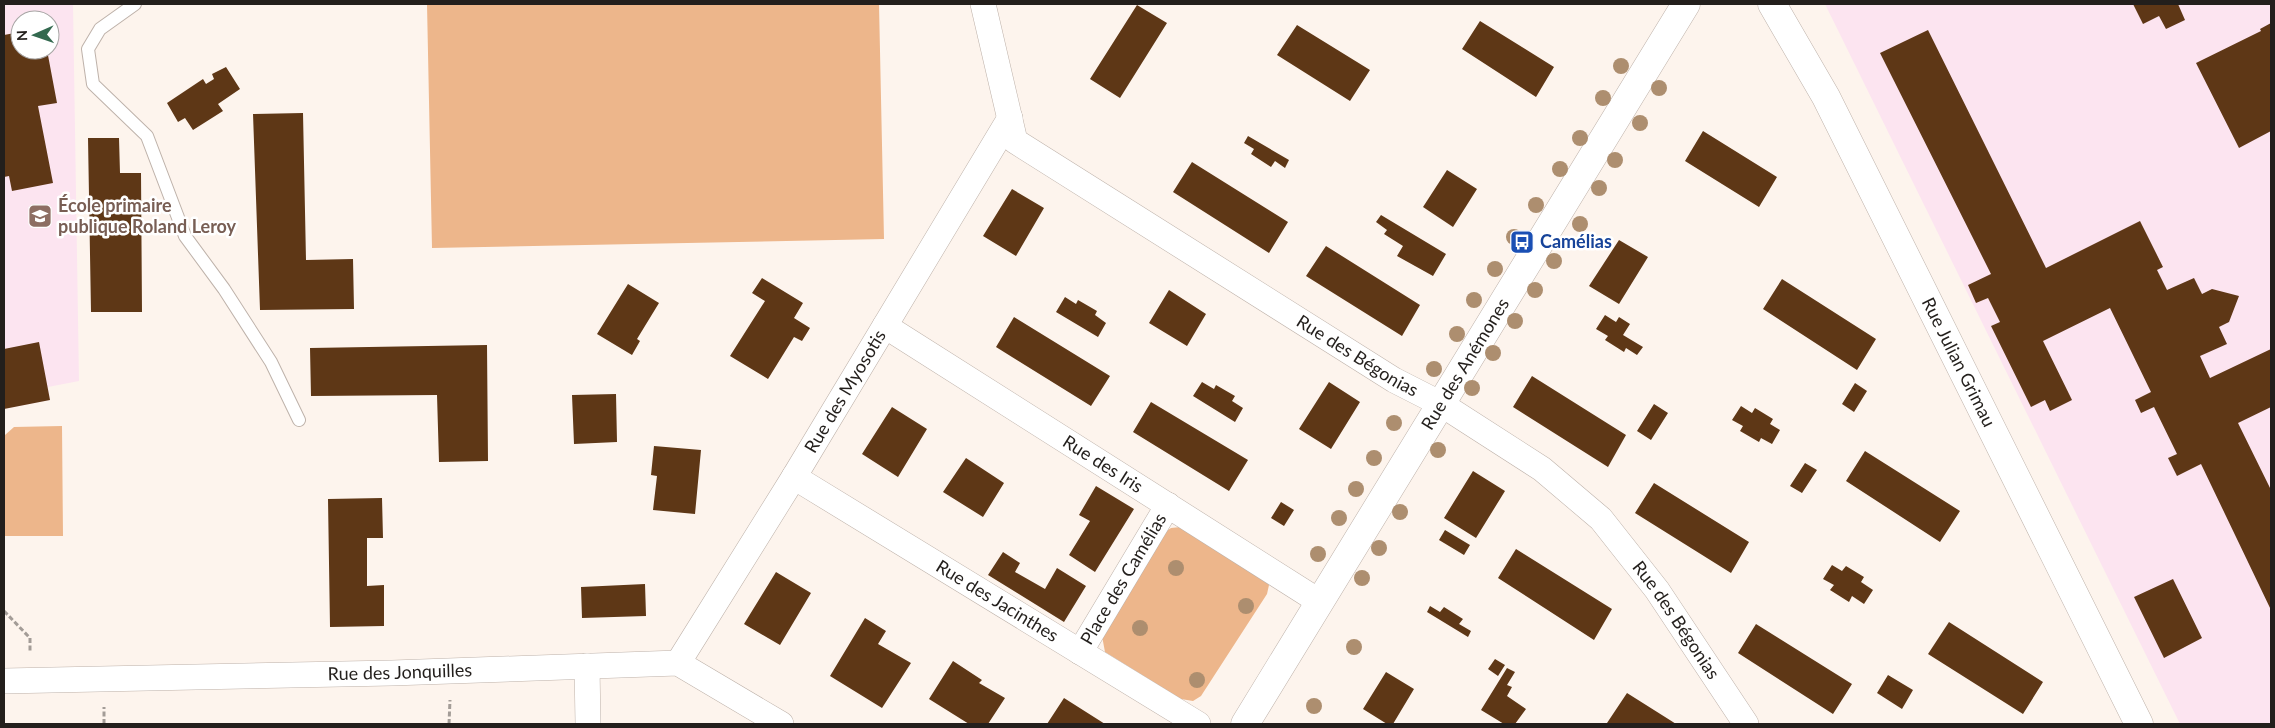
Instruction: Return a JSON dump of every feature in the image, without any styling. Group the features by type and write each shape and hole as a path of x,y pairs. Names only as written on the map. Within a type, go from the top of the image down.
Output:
{"street":[{"name":"Rue des Bégonias","path":"983,4 1015,141 1394,380 1441,404 1542,469 1601,518 1656,590 1746,724"},
{"name":"Rue des Anémones","path":"1245,724 1686,4"},
{"name":"Rue Julian Grimau","path":"1772,4 1826,98 2139,724"},
{"name":"Rue des Myosotis","path":"678,663 794,477 1010,118"},
{"name":"Rue des Iris","path":"885,326 1320,602"},
{"name":"Rue des Jacinthes","path":"794,477 1198,724"},
{"name":"Place des Camélias","path":"1080,652 1168,505"},
{"name":"Rue des Jonquilles","path":"4,682 678,663"},
{"path":"678,663 781,724"},
{"path":"587,666 588,724"}],"lane":[{"path":"135,4 100,29 88,49 93,84 147,136 185,236 224,289 271,362 299,420"}],"path":[{"path":"4,611 30,638 31,680"}],"shaded area":[{"name":"École primaire publique Roland Leroy","path":"4,4 73,4 79,381 48,387 50,400 4,409"},
{"path":"427,4 879,4 884,239 432,248"},
{"path":"1825,4 2271,4 2271,724 2180,724"},
{"path":"62,426 63,536 5,536 5,435 14,427"},
{"path":"1181,527 1263,577 1269,585 1267,594 1201,696 1193,701 1181,699 1105,652 1102,636 1165,532 1171,528"}],"building":[{"path":"2133,4 2178,4 2185,20 2166,29 2159,16 2143,24"},
{"path":"1137,5 1167,23 1120,98 1090,79"},
{"path":"1480,21 1554,67 1536,97 1462,49"},
{"path":"2271,23 2271,131 2239,148 2196,63 2261,31 2260,29"},
{"path":"1297,25 1370,70 1350,101 1277,55"},
{"path":"1928,30 2046,268 2140,221 2163,267 2157,270 2167,290 2194,278 2202,294 2212,289 2239,296 2229,322 2219,327 2227,344 2200,356 2210,378 2271,349 2271,407 2238,423 2271,490 2271,610 2201,464 2177,476 2168,458 2177,454 2154,407 2141,413 2135,400 2151,392 2110,308 2043,341 2072,400 2050,411 2045,400 2031,407 1991,326 2000,322 1988,298 1976,303 1968,285 1991,274 1880,53"},
{"path":"10,34 10,60 49,60 57,103 38,106 53,183 12,191 9,176 4,177 4,35"},
{"path":"226,67 240,89 218,104 223,111 193,130 185,118 178,122 167,103 203,79 206,84 214,79 212,74"},
{"path":"303,113 306,260 353,259 354,309 260,310 253,114"},
{"path":"1703,131 1777,177 1759,207 1685,161"},
{"path":"1248,136 1289,160 1285,168 1275,161 1271,167 1251,154 1254,149 1244,143"},
{"path":"88,138 119,138 120,173 141,173 142,312 91,312"},
{"path":"1192,162 1288,222 1269,253 1173,192"},
{"path":"1447,170 1477,189 1453,227 1423,207"},
{"path":"1012,189 1044,208 1016,256 983,236"},
{"path":"1381,215 1446,254 1433,276 1397,256 1403,246 1384,234 1387,230 1376,222"},
{"path":"1619,240 1648,257 1619,304 1589,286"},
{"path":"1326,246 1420,305 1402,336 1306,276"},
{"path":"762,278 803,303 794,318 810,328 802,341 794,337 768,379 730,356 765,301 752,293"},
{"path":"1782,279 1876,339 1857,370 1763,309"},
{"path":"628,284 659,303 637,339 640,341 632,355 597,334"},
{"path":"1169,290 1206,314 1187,346 1149,323"},
{"path":"1065,297 1076,304 1078,300 1097,311 1095,315 1106,323 1098,337 1056,312"},
{"path":"1605,315 1616,322 1619,317 1630,324 1623,335 1643,347 1637,355 1626,348 1624,352 1605,340 1608,336 1596,329"},
{"path":"1014,317 1110,376 1091,406 996,347"},
{"path":"39,342 50,400 4,409 4,349"},
{"path":"487,345 488,461 439,462 437,395 311,396 310,348"},
{"path":"1532,376 1626,435 1608,467 1513,407"},
{"path":"1202,382 1214,389 1216,385 1235,396 1232,401 1243,408 1235,422 1193,396"},
{"path":"1329,382 1360,402 1331,449 1299,429"},
{"path":"1855,383 1867,391 1854,412 1842,404"},
{"path":"616,394 617,442 574,444 572,395"},
{"path":"1151,402 1248,460 1229,491 1133,432"},
{"path":"1654,404 1668,413 1651,440 1637,431"},
{"path":"1741,406 1752,413 1755,408 1773,419 1770,424 1780,430 1772,444 1761,438 1759,442 1740,431 1743,426 1732,420"},
{"path":"892,407 927,429 898,477 862,454"},
{"path":"654,446 701,450 695,514 653,510 657,476 651,475"},
{"path":"1865,451 1960,511 1940,542 1846,481"},
{"path":"966,458 1004,483 983,517 943,492"},
{"path":"1805,463 1817,470 1802,493 1790,486"},
{"path":"1473,471 1505,491 1476,538 1444,518"},
{"path":"1654,483 1749,542 1731,573 1635,513"},
{"path":"1096,486 1134,509 1095,572 1069,555 1090,521 1079,515"},
{"path":"382,498 383,538 367,538 367,586 384,585 384,626 330,627 328,499"},
{"path":"1281,502 1294,510 1284,526 1271,518"},
{"path":"1445,530 1470,545 1464,555 1439,540"},
{"path":"1516,549 1612,609 1594,640 1498,578"},
{"path":"1003,552 1020,563 1015,572 1045,589 1057,568 1086,586 1064,622 988,575"},
{"path":"1832,565 1842,571 1846,566 1864,577 1861,582 1873,590 1864,604 1852,596 1849,602 1830,590 1834,585 1823,579"},
{"path":"776,572 811,593 780,645 744,624"},
{"path":"2173,579 2202,638 2164,658 2134,597"},
{"path":"645,584 646,616 582,618 581,587"},
{"path":"1430,606 1440,612 1444,607 1463,619 1459,624 1471,631 1468,637 1427,612"},
{"path":"865,618 886,631 878,644 911,663 882,708 830,676"},
{"path":"1949,622 2043,682 2023,714 1928,654"},
{"path":"1756,624 1852,684 1833,714 1738,653"},
{"path":"1495,659 1505,665 1498,676 1488,669"},
{"path":"953,661 982,680 979,683 1005,698 988,724 969,724 929,699"},
{"path":"1507,668 1515,672 1507,685 1512,687 1507,696 1526,709 1515,724 1504,724 1481,710"},
{"path":"1386,672 1414,689 1393,724 1387,724 1363,709"},
{"path":"1888,675 1913,690 1902,709 1877,693"},
{"path":"1627,693 1673,722 1676,724 1607,723"},
{"path":"1064,698 1105,724 1047,724"}],"place":[{"name":"École primaire publique Roland Leroy","path":"40,216"},
{"name":"Camélias","path":"1522,242"}]}
